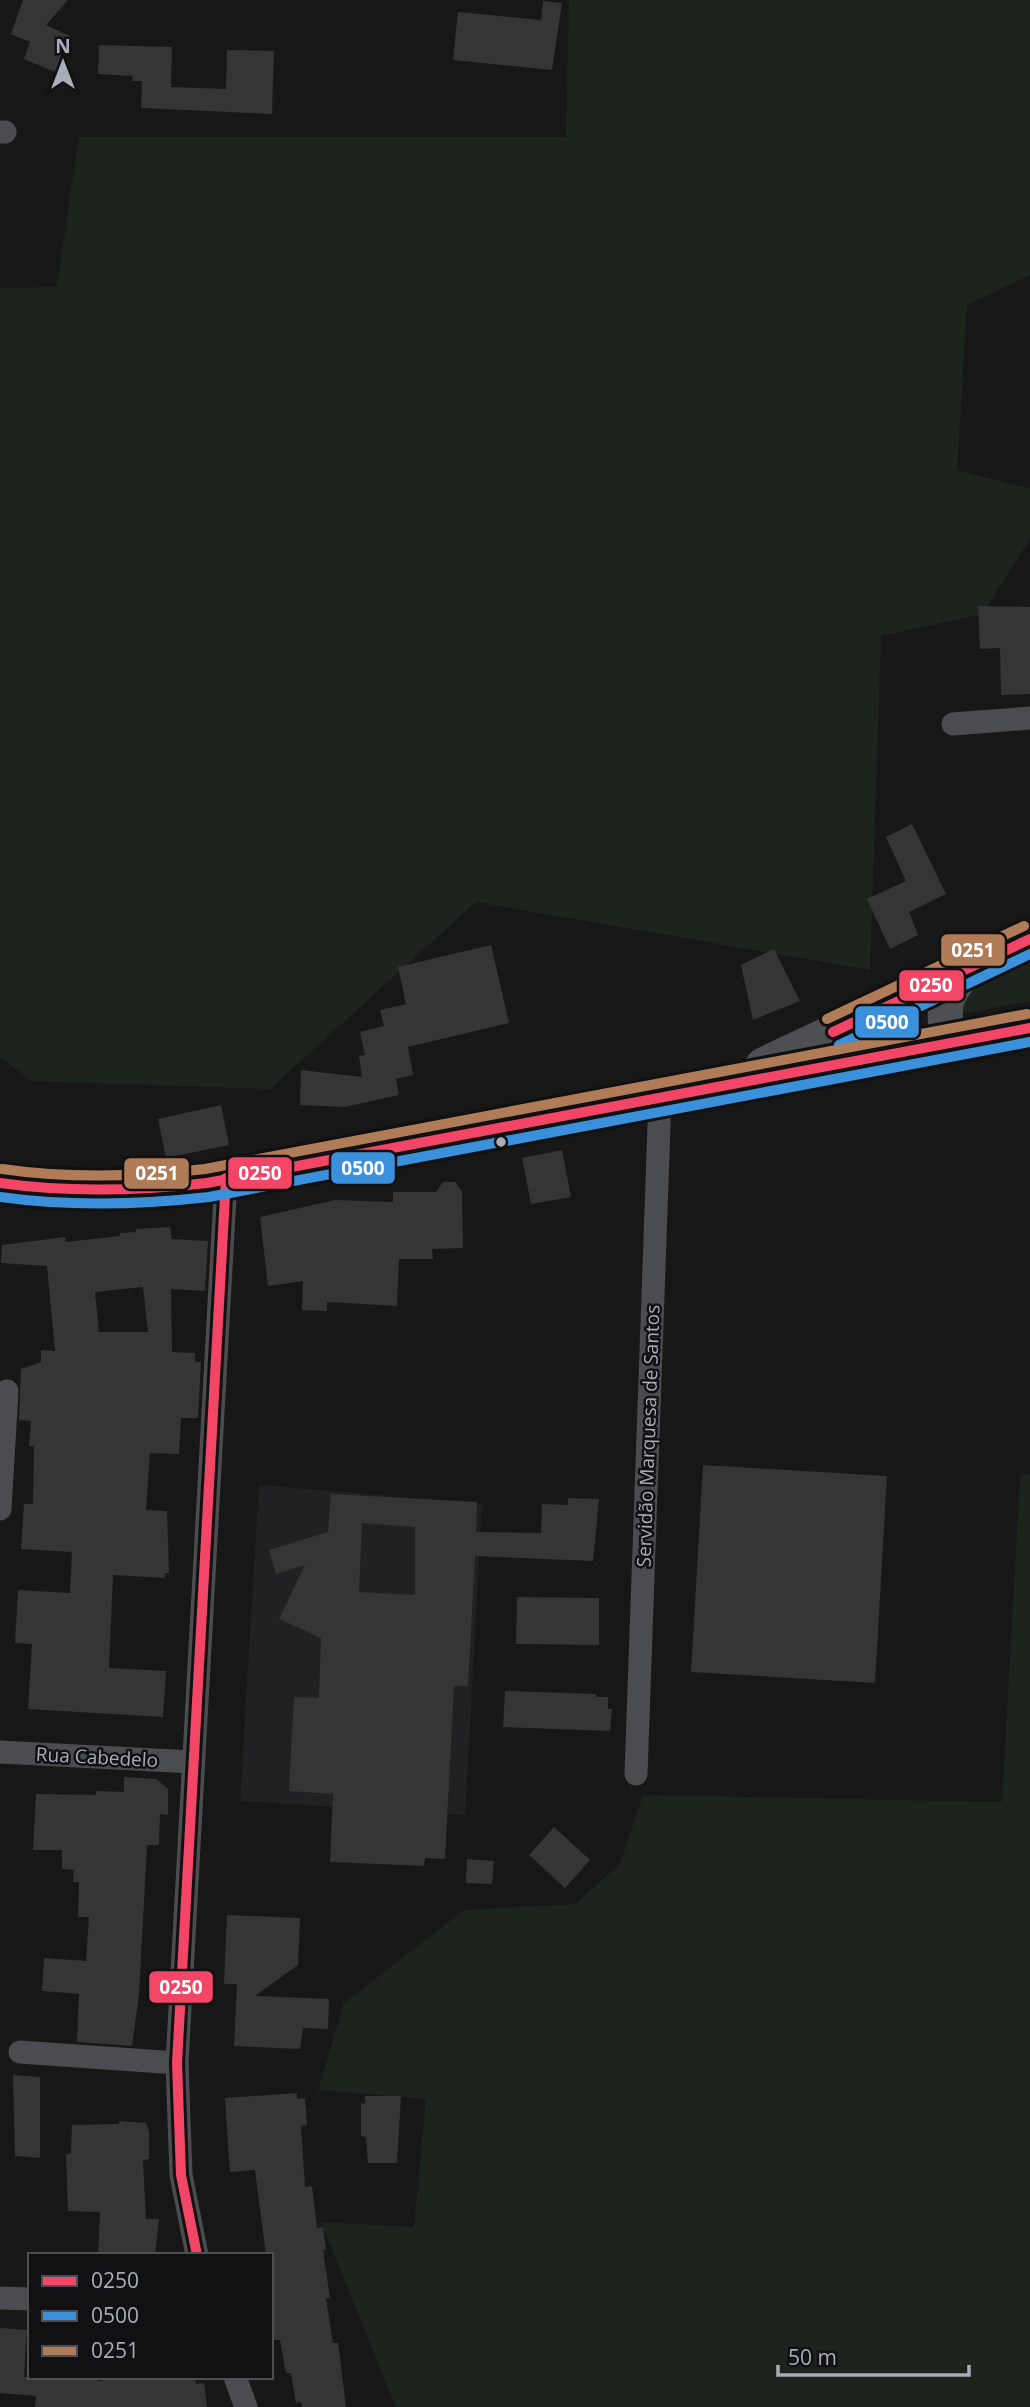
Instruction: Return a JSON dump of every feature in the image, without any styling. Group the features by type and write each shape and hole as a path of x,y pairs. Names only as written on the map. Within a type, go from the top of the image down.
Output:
{"main road":[{"path":"719,1086 1030,939"},
{"path":"948,1043 944,1007 950,988 972,967"},
{"path":"0,1183 73,1193 115,1193 226,1178 1030,1028"}],"street":[{"path":"953,724 1030,718"},
{"name":"Servidão Marquesa de Santos","path":"636,1774 660,1098"},
{"path":"197,2253 181,2175 177,2063 226,1178"},
{"path":"0,1509 7,1391"},
{"name":"Rua Cabedelo","path":"0,1752 193,1762"},
{"path":"20,2052 177,2063"},
{"path":"0,2298 28,2299"},
{"path":"236,2379 246,2407"}],"shaded area":[{"path":"569,0 1030,0 1030,275 967,305 957,470 1030,489 1030,539 982,614 881,636 870,970 476,902 270,1089 31,1081 0,1057 0,288 57,287 79,137 566,137"},
{"path":"1030,953 1030,1001 968,1013 962,1011 963,992"},
{"path":"913,1008 915,1024 925,1038 819,1049"},
{"path":"1030,1474 1030,2407 396,2407 321,2222 414,2227 426,2099 318,2090 344,2003 464,1910 575,1904 620,1864 643,1795 1002,1802 1020,1476"},
{"path":"259,1485 482,1504 465,1815 240,1801"}],"building":[{"path":"23,0 68,0 46,25 70,36 55,72 24,59 30,42 11,34"},
{"path":"543,1 562,3 552,70 453,60 458,12 541,20"},
{"path":"99,45 172,47 171,87 226,89 227,50 274,51 272,114 141,108 142,81 132,81 133,76 98,74"},
{"path":"978,606 1030,607 1030,694 1001,695 1000,648 980,649"},
{"path":"912,824 946,894 909,912 918,935 890,949 867,899 906,881 886,837"},
{"path":"491,945 509,1023 408,1047 413,1075 396,1079 399,1095 345,1107 300,1105 301,1070 362,1077 359,1056 365,1055 360,1032 384,1026 380,1010 406,1004 398,967"},
{"path":"774,949 800,1001 753,1020 741,965"},
{"path":"221,1105 229,1145 166,1158 158,1119"},
{"path":"562,1150 571,1197 531,1204 522,1158"},
{"path":"443,1182 455,1182 462,1192 463,1248 432,1249 433,1259 399,1259 397,1306 327,1302 327,1311 302,1310 303,1281 268,1286 260,1217 335,1200 393,1202 393,1192 436,1192"},
{"path":"170,1227 172,1239 208,1241 205,1291 171,1289 172,1352 195,1353 195,1362 201,1362 198,1418 181,1418 179,1454 150,1453 146,1510 167,1511 169,1573 165,1573 165,1578 113,1575 109,1668 166,1671 163,1717 28,1709 32,1644 15,1643 18,1590 70,1593 72,1552 21,1549 24,1504 33,1504 34,1446 29,1446 31,1421 19,1420 21,1369 41,1362 41,1350 55,1351 47,1266 1,1263 2,1245 65,1237 66,1242 120,1236 120,1233 136,1232 136,1229","holes":["143,1287 148,1332 99,1332 95,1292"]},
{"path":"703,1465 887,1476 875,1683 691,1672"},
{"path":"331,1494 477,1502 476,1532 541,1533 542,1504 568,1505 568,1498 599,1499 593,1561 475,1556 468,1686 454,1686 445,1859 425,1858 424,1866 330,1862 333,1794 289,1791 294,1697 319,1698 321,1638 279,1619 305,1565 276,1574 269,1550 328,1532","holes":["362,1523 415,1527 415,1595 359,1592"]},
{"path":"517,1597 599,1598 599,1645 516,1644"},
{"path":"505,1691 596,1694 596,1697 608,1697 608,1709 612,1709 610,1731 503,1727"},
{"path":"124,1777 156,1779 168,1789 168,1815 160,1814 159,1845 147,1845 139,1995 132,2046 77,2042 79,1994 42,1991 44,1958 86,1961 89,1917 78,1917 79,1882 73,1882 74,1870 62,1869 62,1850 33,1850 36,1794 96,1795 96,1791 124,1792"},
{"path":"554,1827 590,1860 565,1888 529,1855"},
{"path":"467,1859 494,1861 492,1884 466,1883"},
{"path":"227,1915 300,1918 298,1965 255,1996 329,1999 328,2029 303,2028 300,2049 234,2046 237,1984 224,1984"},
{"path":"13,2075 40,2077 40,2158 15,2156"},
{"path":"297,2093 297,2099 305,2098 307,2125 301,2126 305,2187 312,2186 317,2228 323,2227 326,2250 323,2250 330,2298 326,2298 333,2343 338,2343 346,2407 302,2407 301,2402 296,2403 291,2373 286,2373 280,2340 274,2340 273,2336 273,2253 266,2253 255,2170 230,2172 225,2098"},
{"path":"365,2096 401,2096 397,2163 368,2163 366,2137 361,2136 361,2103 365,2104"},
{"path":"119,2121 146,2123 149,2131 149,2159 143,2160 146,2219 159,2219 155,2253 98,2253 100,2212 68,2211 66,2154 71,2154 72,2125 119,2124"},
{"path":"0,2328 27,2330 24,2377 28,2379 195,2379 196,2384 204,2383 207,2407 35,2407 36,2396 0,2393"}],"transit line":[{"name":"0251","path":"827,1019 1024,926"},
{"name":"0250","path":"833,1032 1030,939"},
{"name":"0500","path":"839,1045 1030,954"},
{"name":"0251","path":"2,1169 104,1176 205,1169 1027,1014"},
{"name":"0250","path":"0,1183 104,1190 207,1183 1030,1028"},
{"name":"0500","path":"0,1197 104,1204 209,1197 1030,1042"},
{"name":"0250","path":"197,2253 181,2175 177,2063 226,1178"}]}
